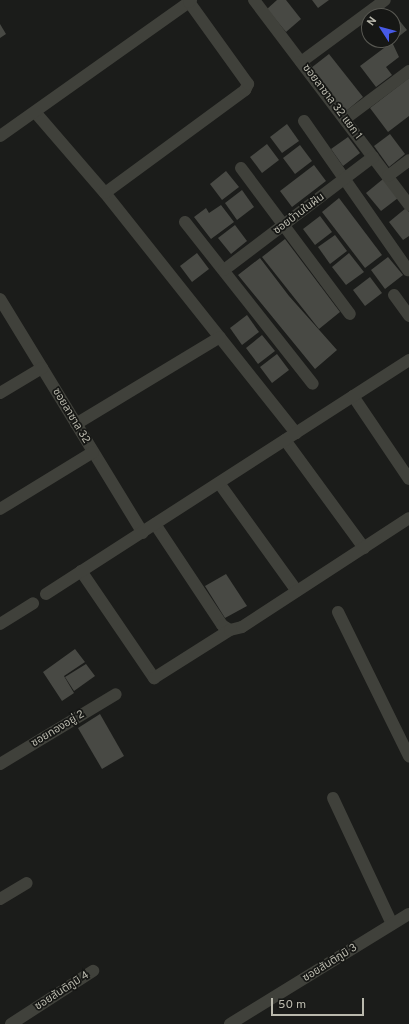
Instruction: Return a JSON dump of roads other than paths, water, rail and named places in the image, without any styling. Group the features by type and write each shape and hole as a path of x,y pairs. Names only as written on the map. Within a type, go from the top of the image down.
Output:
{"street":[{"path":"301,62 385,0"},
{"path":"0,136 190,1 248,84 245,90 105,193"},
{"name":"ซอยลาซาล 32 แยก 1","path":"260,2 301,62 409,205"},
{"path":"345,119 409,71"},
{"path":"35,112 105,193 296,433"},
{"path":"304,121 408,270"},
{"name":"ซอยบ้านในฝัน","path":"224,270 283,227 373,157"},
{"path":"388,176 409,160"},
{"path":"241,168 283,227 350,314"},
{"path":"185,222 313,384"},
{"path":"394,295 409,316"},
{"name":"ซอยลาซาล 32","path":"0,299 143,533"},
{"path":"76,424 220,337"},
{"path":"46,594 143,533 409,360"},
{"path":"0,393 42,368"},
{"path":"353,396 409,479"},
{"path":"285,440 364,548"},
{"path":"0,510 93,452"},
{"path":"219,483 297,591"},
{"path":"81,572 154,678 230,630 242,627 409,518"},
{"path":"155,524 222,625 230,630"},
{"path":"0,624 32,603"},
{"path":"338,612 409,756"},
{"name":"ซอยทองอยู่ 2","path":"0,764 116,694"},
{"path":"333,798 392,924"},
{"path":"0,900 27,883"},
{"name":"ซอยสันติภูมิ 3","path":"230,1024 409,914"},
{"name":"ซอยสันติภูมิ 4","path":"11,1024 93,971"}]}
